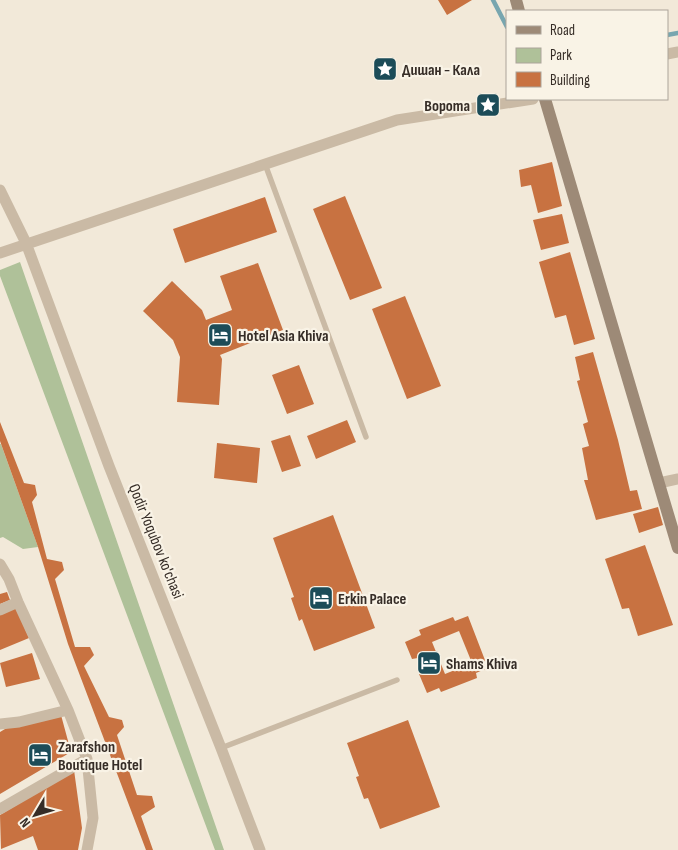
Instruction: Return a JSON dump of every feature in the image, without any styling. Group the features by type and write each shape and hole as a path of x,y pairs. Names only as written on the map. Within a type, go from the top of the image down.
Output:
{"main road":[{"path":"544,100 678,548"}],"street":[{"path":"0,253 397,120 527,100"},
{"name":"Qodir Yoqubov ko'chasi","path":"0,190 26,243 109,466 260,850"},
{"path":"658,483 678,480"},
{"path":"0,564 9,579 68,710 87,759 93,818 87,850"},
{"path":"0,610 18,602"},
{"path":"0,724 18,722 68,710"},
{"path":"0,809 87,759"}],"lane":[{"path":"265,164 366,437"},
{"path":"221,748 397,680"}],"green space":[{"path":"20,262 224,850 215,850 0,276 0,270"},
{"path":"0,444 38,547 23,549 3,537 0,538"}],"building":[{"path":"438,0 472,0 447,15"},
{"path":"552,162 562,206 538,213 531,185 521,187 519,170"},
{"path":"345,196 382,288 350,300 313,209"},
{"path":"265,197 277,232 185,263 173,229"},
{"path":"562,214 569,243 541,250 533,220"},
{"path":"570,252 595,339 574,345 566,315 555,318 539,262"},
{"name":"Hotel Asia Khiva","path":"258,263 283,330 220,355 222,359 219,405 177,402 180,357 173,340 143,311 172,281 202,310 206,320 232,310 220,276"},
{"path":"405,296 441,386 407,399 372,309"},
{"path":"593,352 618,440 630,491 637,490 642,509 596,520 584,480 588,480 582,448 589,446 583,424 588,422 577,381 580,380 575,357"},
{"path":"299,365 314,404 287,414 272,375"},
{"path":"347,420 356,442 316,459 307,436"},
{"path":"0,422 24,483 35,485 37,495 32,502 47,559 62,562 64,570 55,579 75,647 90,647 94,655 84,666 109,717 122,720 124,727 117,735 137,795 152,796 155,807 141,816 153,850 146,850 68,644 38,547 0,441"},
{"path":"290,435 301,466 282,472 271,441"},
{"path":"217,443 260,448 257,483 214,478"},
{"path":"658,507 663,525 639,533 633,514"},
{"path":"333,515 375,628 314,651 302,619 299,621 291,598 294,597 273,538"},
{"path":"645,545 673,625 638,636 629,608 622,609 605,559"},
{"path":"7,592 10,600 0,604 0,594"},
{"path":"16,607 29,638 0,650 0,613"},
{"path":"468,616 488,668 476,673 477,678 441,692 439,688 427,693 419,674 423,672 418,658 412,659 405,642 421,635 419,630 453,617 455,621","holes":["459,631 472,663 445,674 432,642"]},
{"path":"32,653 40,679 6,687 0,663"},
{"path":"61,715 71,752 0,794 0,732 10,726"},
{"path":"408,720 440,807 380,829 368,798 364,799 356,777 359,776 347,743"},
{"path":"74,770 82,828 78,850 38,850 33,836 1,849 0,815"}],"waterway":[{"path":"493,0 506,25"},
{"path":"668,35 678,33"}],"place":[{"name":"Дишан - Кала","path":"385,69"},
{"name":"Ворота","path":"488,105"},
{"name":"Hotel Asia Khiva","path":"220,335"},
{"name":"Erkin Palace","path":"321,598"},
{"name":"Shams Khiva","path":"429,663"},
{"name":"Zarafshon Boutique Hotel","path":"40,755"}]}
